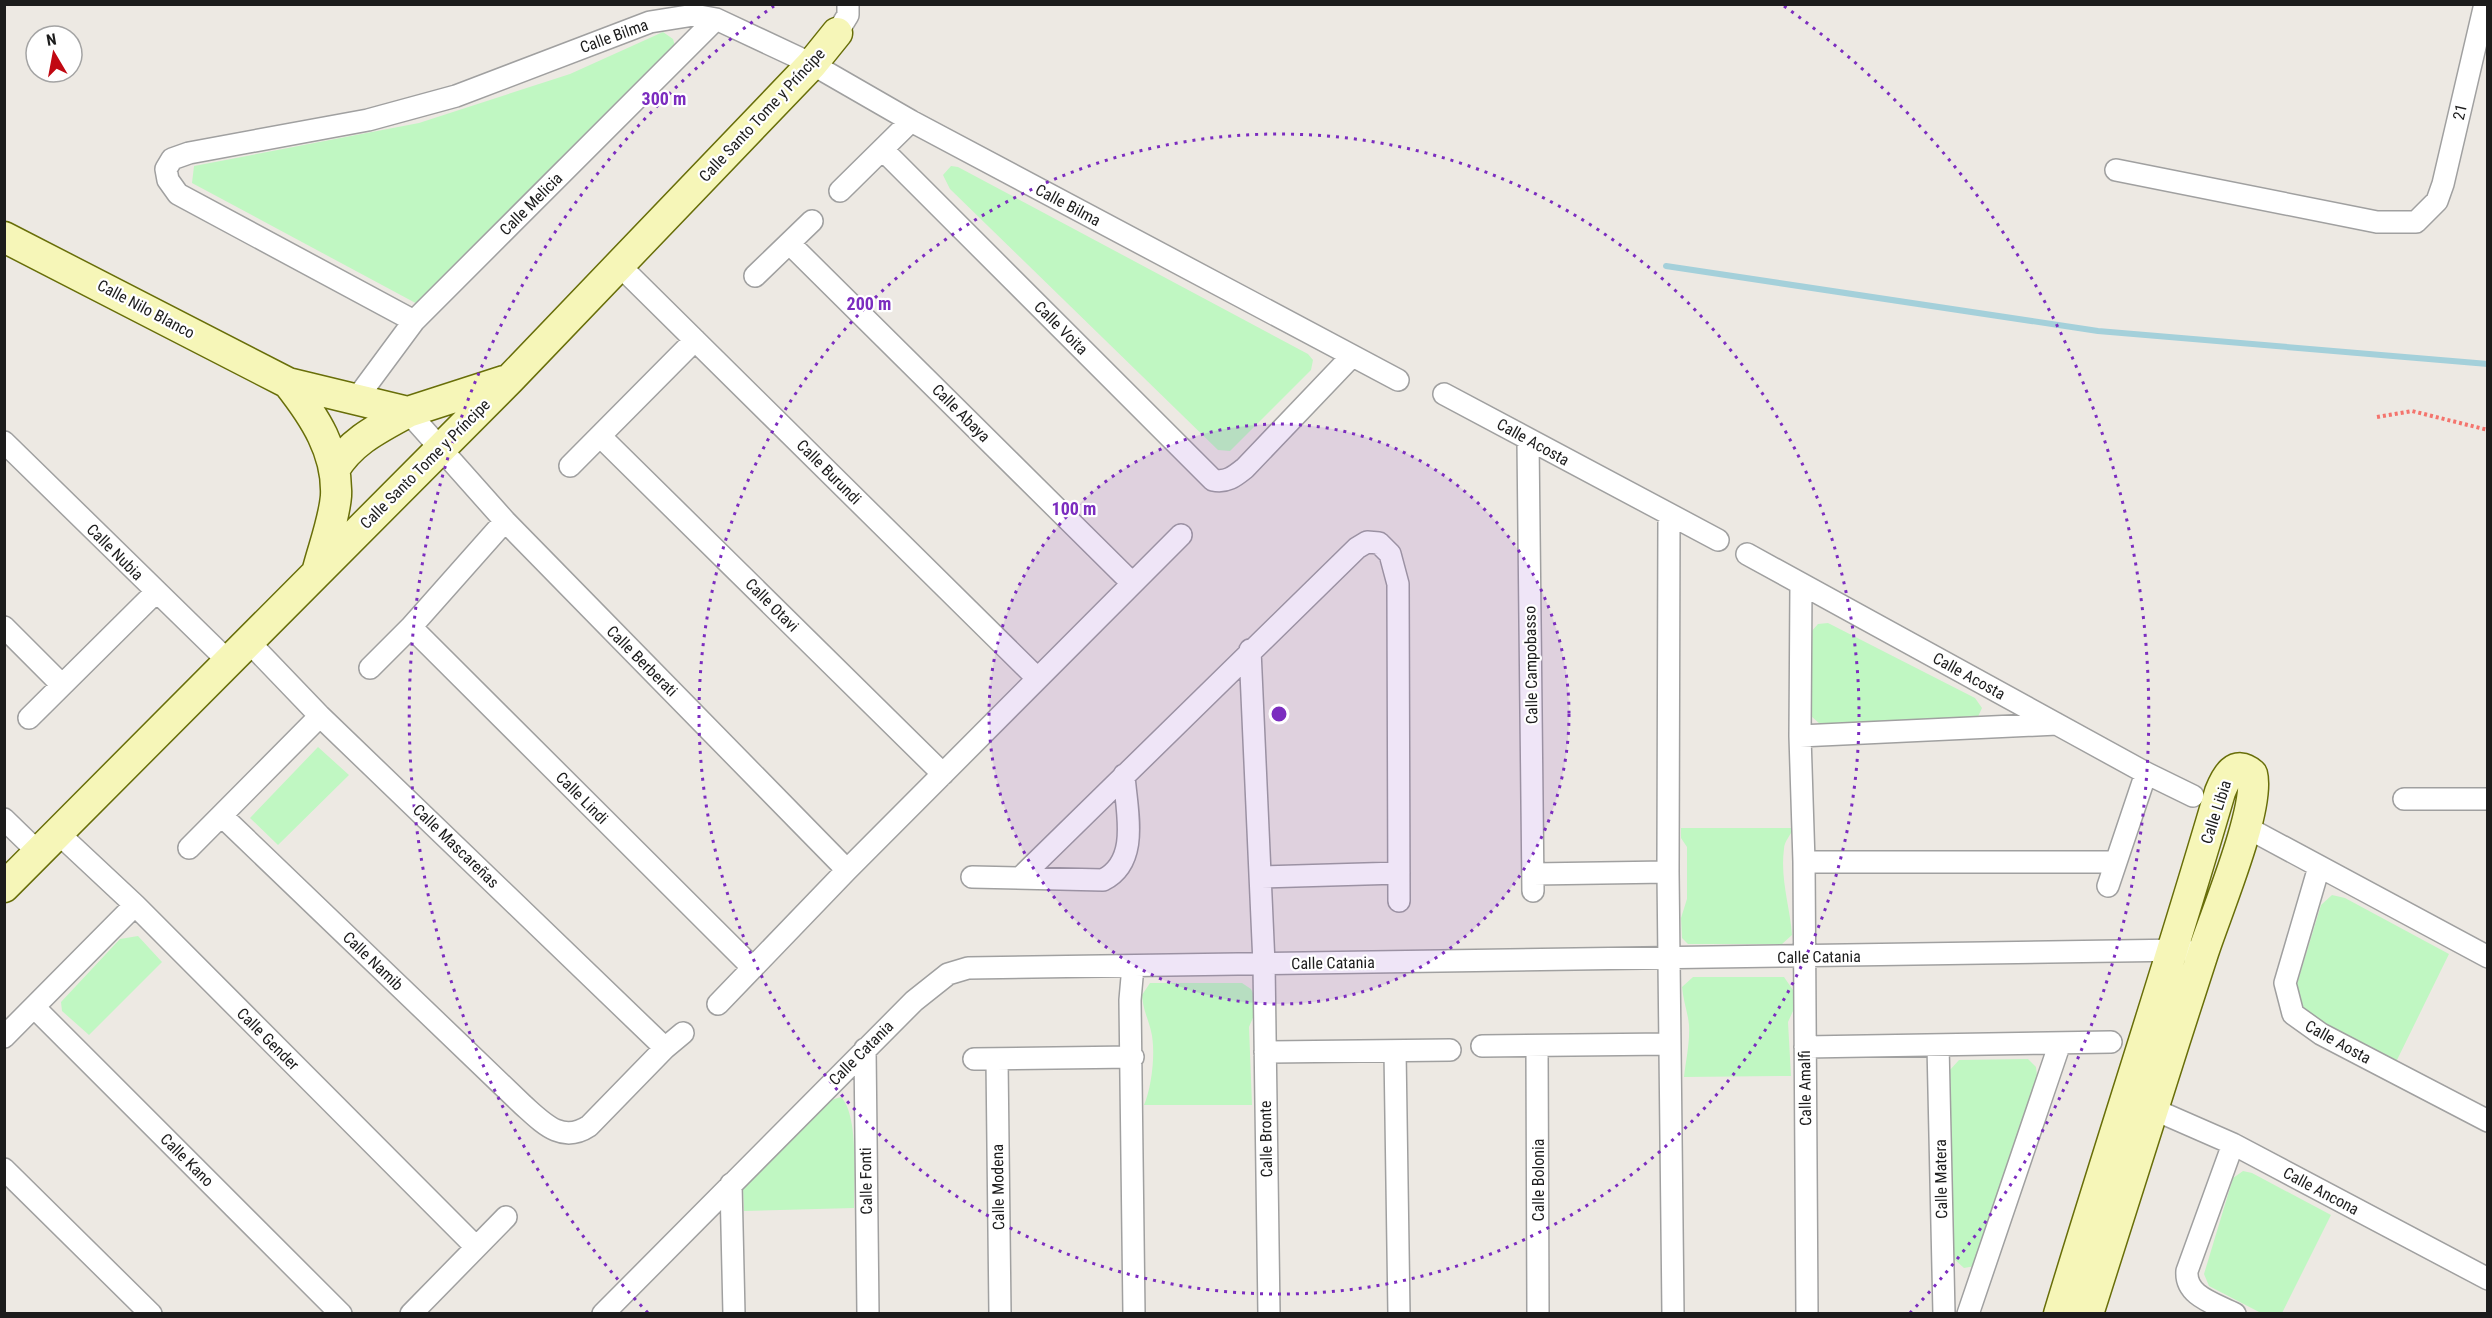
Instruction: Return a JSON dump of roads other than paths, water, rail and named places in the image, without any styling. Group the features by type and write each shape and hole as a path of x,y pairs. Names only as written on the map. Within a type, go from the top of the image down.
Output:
{"street":[{"path":"837,33 848,15 848,4"},
{"name":"21","path":"2116,170 2377,222 2416,222 2437,201 2443,184 2485,4"},
{"name":"Calle Bilma","path":"414,321 177,194 168,180 166,169 172,159 189,153 368,120 456,96 671,17 694,15 716,19 812,64 911,121 1398,380"},
{"name":"Calle Melicia","path":"357,398 414,321 716,19"},
{"name":"Calle Santo Tome y Príncipe","path":"4,887 510,379 812,64 837,33"},
{"path":"840,191 911,121"},
{"name":"Calle Voita","path":"883,150 1213,480 1221,481 1232,478 1245,468 1352,356"},
{"path":"755,276 812,220"},
{"name":"Calle Nilo Blanco","path":"4,237 288,383 408,412"},
{"name":"Calle Abaya","path":"790,244 1132,583"},
{"name":"Calle Burundi","path":"620,266 1037,678"},
{"path":"570,466 695,340"},
{"path":"318,571 342,457 357,441 408,412 510,379"},
{"name":"Calle Nilo Blanco","path":"288,383 312,414 323,435 335,483"},
{"name":"Calle Acosta","path":"1444,394 1718,540"},
{"name":"Calle Berberati","path":"408,412 505,522 847,870"},
{"name":"Calle Otavi","path":"600,436 943,774"},
{"name":"Calle Campobasso","path":"1528,440 1533,883 1668,872"},
{"name":"Calle Nubia","path":"4,442 156,592 238,651"},
{"path":"335,483 378,509"},
{"path":"1669,515 1668,872 1673,1314"},
{"path":"370,668 411,627 505,522"},
{"path":"718,1004 847,870 1181,536"},
{"path":"1020,878 1250,650 1357,548 1367,543 1378,543 1390,554 1398,584 1399,901"},
{"name":"Calle Acosta","path":"1747,554 2146,773 2193,796"},
{"name":"Calle Amalfi","path":"1802,585 1800,736 1804,862 1807,1314"},
{"path":"29,718 156,592"},
{"path":"4,627 61,684"},
{"name":"Calle Lindi","path":"411,627 753,968"},
{"name":"Calle Bronte","path":"1250,650 1264,964 1269,1314"},
{"name":"Calle Mascareñas","path":"238,651 320,716 665,1048"},
{"path":"189,848 320,716"},
{"path":"1800,736 2057,724"},
{"name":"Calle Libia","path":"2059,1314 2117,1123 2174,950 2220,792 2228,773 2234,769 2248,771 2254,781 2254,794 2246,827 2203,950 2088,1314"},
{"path":"2109,886 2146,773"},
{"path":"972,877 1103,880 1111,876 1125,859 1129,847 1124,775"},
{"path":"2404,798 2487,799"},
{"name":"Calle Namib","path":"222,817 524,1105 555,1131 568,1135 579,1133 589,1126 665,1048 683,1033"},
{"name":"Calle Gender","path":"4,819 48,843 135,905 476,1247"},
{"path":"2246,827 2487,957"},
{"path":"1804,862 2115,862"},
{"name":"Calle Aosta","path":"2319,867 2285,983 2293,1014 2321,1034 2487,1121"},
{"path":"1261,877 1399,873"},
{"path":"4,1037 135,905"},
{"name":"Calle Catania","path":"603,1314 914,1001 948,974 968,968 2203,950"},
{"path":"1133,966 1130,1000 1133,1057 1134,1314"},
{"name":"Calle Kano","path":"34,1007 341,1314"},
{"path":"1805,1047 2111,1042"},
{"path":"1968,1314 2060,1043"},
{"path":"1482,1046 1670,1044"},
{"name":"Calle Matera","path":"1938,1045 1944,1314"},
{"name":"Calle Bolonia","path":"1537,1047 1538,1314"},
{"name":"Calle Fonti","path":"865,1049 868,1314"},
{"path":"1265,1052 1450,1050"},
{"path":"1395,1051 1399,1314"},
{"path":"974,1059 1133,1057"},
{"name":"Calle Modena","path":"997,1060 999,1314"},
{"name":"Calle Ancona","path":"2153,1109 2233,1144 2487,1279"},
{"path":"2233,1144 2187,1271 2186,1281 2191,1291 2235,1314"},
{"path":"4,1169 151,1314"},
{"path":"731,1184 734,1314"},
{"path":"411,1314 506,1217"}],"waterway":[{"path":"1666,266 2098,331 2488,364"}]}
